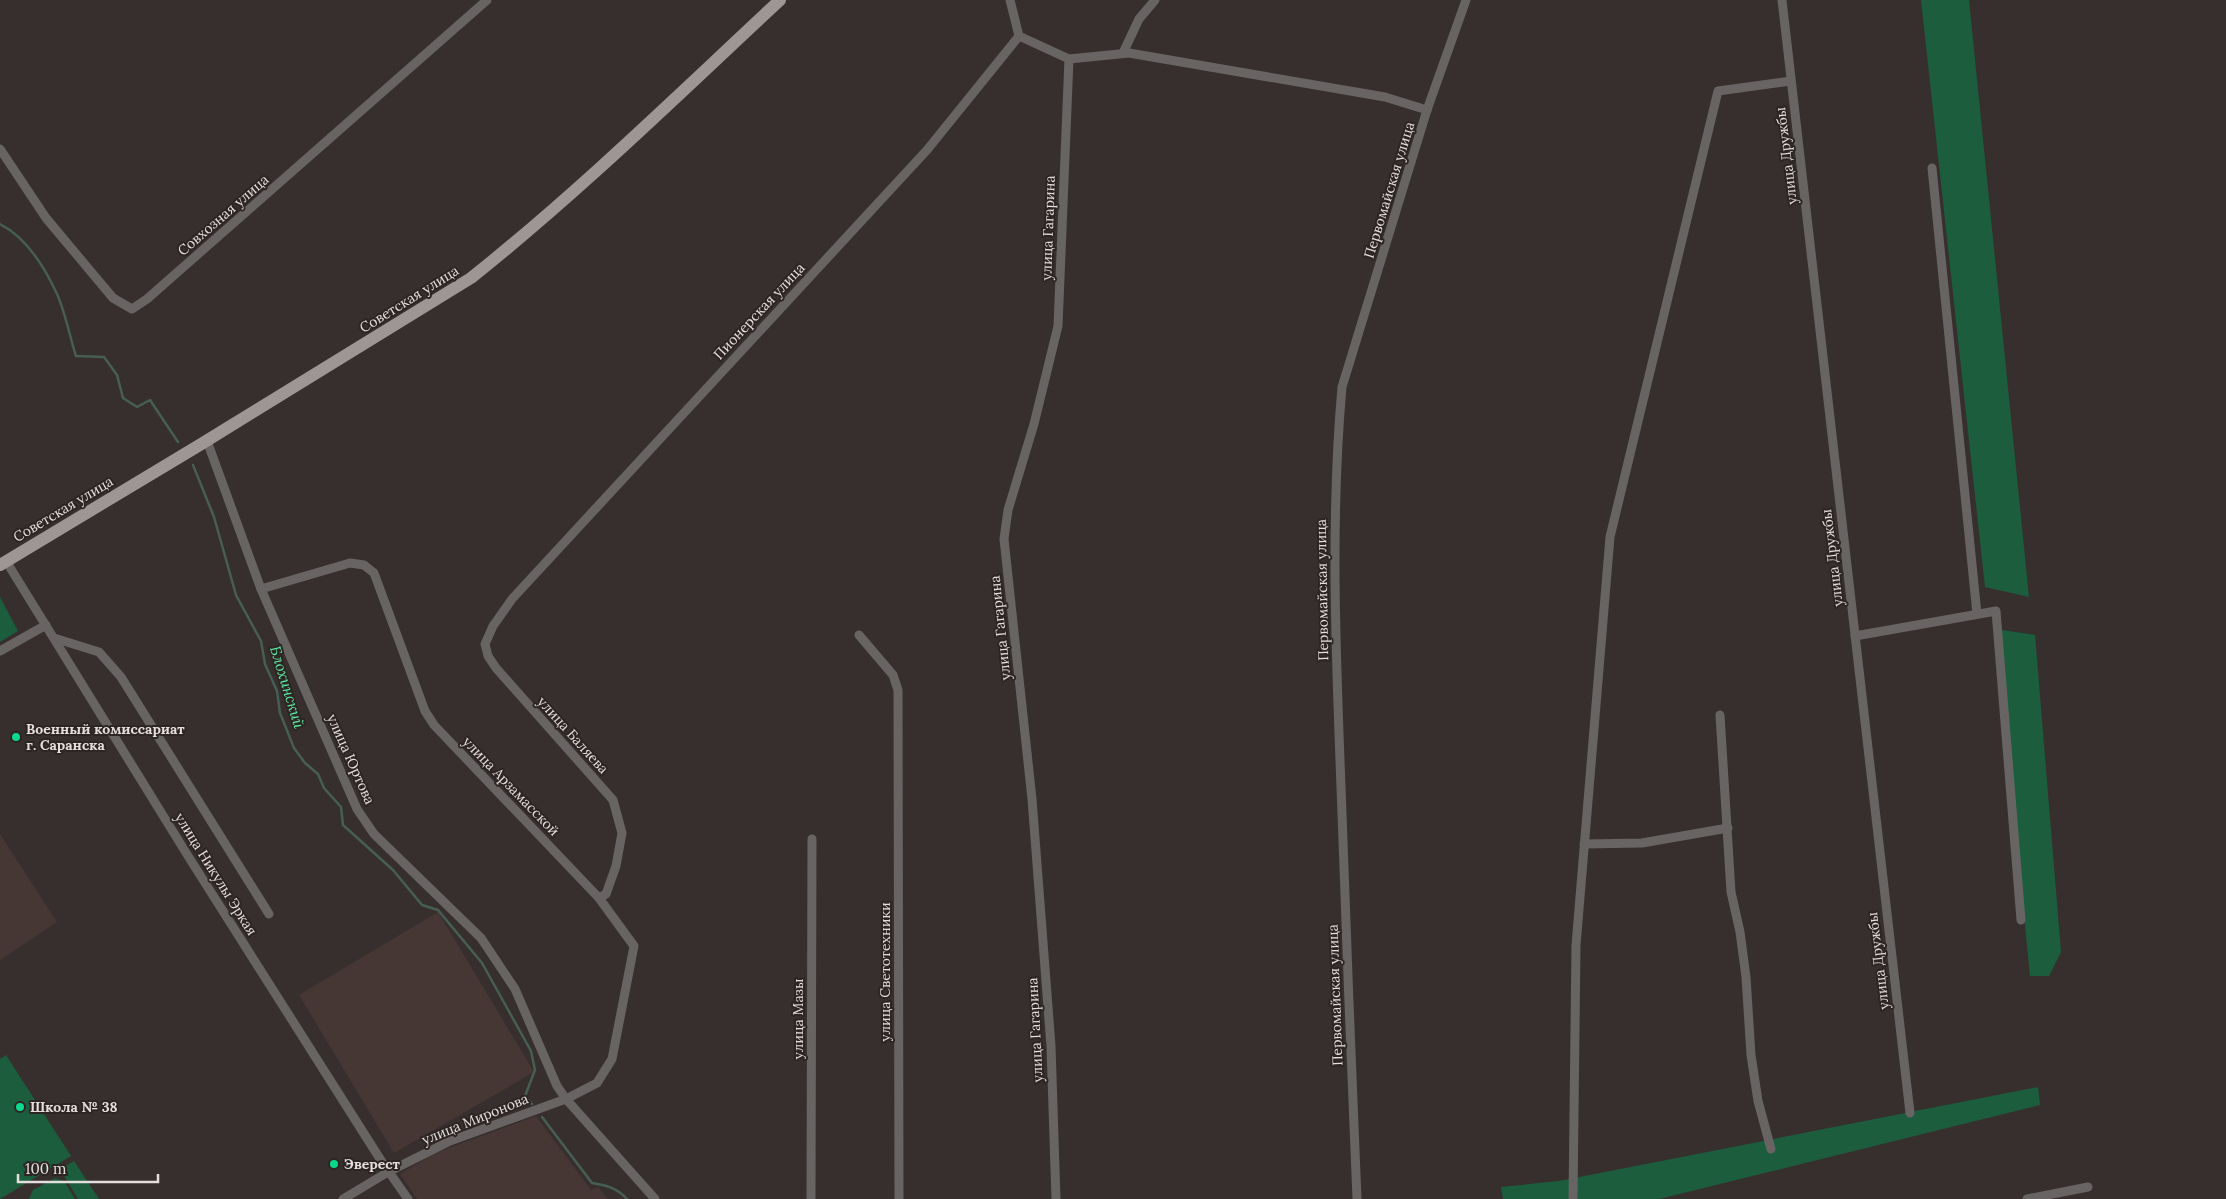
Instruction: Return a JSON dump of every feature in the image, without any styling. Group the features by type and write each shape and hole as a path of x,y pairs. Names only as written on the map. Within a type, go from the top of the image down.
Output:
{"main road":[{"name":"Советская улица","path":"3,563 207,441 471,278 505,251 780,0"}],"street":[{"name":"Совхозная улица","path":"0,149 46,218 112,298 132,309 148,299 488,0"},
{"path":"1010,0 1019,36 1069,59 1123,53 1385,97 1427,110"},
{"path":"1123,53 1140,19 1155,0"},
{"name":"Первомайская улица","path":"1357,1199 1337,687 1334,520 1342,388 1427,110 1466,0"},
{"name":"улица Дружбы","path":"1782,0 1910,1113"},
{"name":"Пионерская улица","path":"512,600 927,150 1019,36"},
{"name":"улица Гагарина","path":"1056,1199 1051,1046 1032,799 1004,539 1008,510 1034,424 1058,326 1069,59"},
{"path":"1573,1199 1576,945 1610,537 1718,90 1791,81"},
{"path":"1932,168 1977,614"},
{"name":"улица Юртова","path":"207,441 261,589 357,809 374,834 481,938 515,989 557,1086 566,1099 655,1199"},
{"name":"улица Никулы Эркая","path":"3,563 46,625 199,873 388,1172 408,1199"},
{"name":"улица Арзамасской","path":"261,589 350,563 364,565 374,573 425,711 434,725 599,898 634,946 612,1059 597,1083 566,1099"},
{"name":"улица Баляева","path":"512,600 493,626 484,644 488,656 496,668 613,800 622,832 616,866 606,894 599,898"},
{"path":"1855,636 1996,612 2021,920"},
{"path":"0,651 46,625"},
{"name":"улица Светотехники","path":"859,635 893,675 898,690 899,1199"},
{"path":"54,638 98,652 121,677 269,914"},
{"path":"1720,715 1731,892 1740,932 1746,977 1750,1055 1758,1102 1770,1149"},
{"path":"1584,844 1642,844 1728,828"},
{"name":"улица Мазы","path":"810,1199 812,839"},
{"name":"улица Миронова","path":"343,1199 388,1172 450,1141 566,1099"},
{"path":"2027,1199 2088,1187"}],"shaded area":[{"path":"0,834 57,922 0,960"},
{"path":"438,912 534,1072 394,1153 299,995"},
{"path":"536,1116 591,1190 598,1187 608,1199 417,1199 400,1174 433,1154"}],"green space":[{"path":"1921,0 1969,0 2029,597 1985,587"},
{"path":"0,597 18,631 0,642"},
{"path":"1996,629 2035,635 2061,952 2049,976 2030,976"},
{"name":"Школа № 38","path":"6,1055 71,1156 0,1199 0,1059"},
{"path":"2038,1087 2040,1105 1659,1199 1503,1199 1501,1187 1559,1181"},
{"path":"74,1161 99,1199 78,1199 60,1169"},
{"path":"55,1178 64,1181 75,1199 29,1199 33,1190"}],"waterway":[{"name":"Блохинский","path":"0,224 26,245 47,274 60,301 76,356 104,357 117,375 123,398 137,407 150,400 178,442"},
{"name":"Блохинский","path":"193,465 214,517 236,595 261,641 265,664 277,691 280,713 294,748 305,763 318,774 324,788 341,807 343,825 393,870 422,905 438,910 482,963 531,1051 535,1070 525,1096 532,1104"},
{"name":"Блохинский","path":"542,1117 592,1183 611,1188 627,1199"}],"place":[{"name":"Военный комиссариат г. Саранска","path":"16,737"},
{"name":"Школа № 38","path":"20,1107"},
{"name":"Эверест","path":"334,1164"}]}
